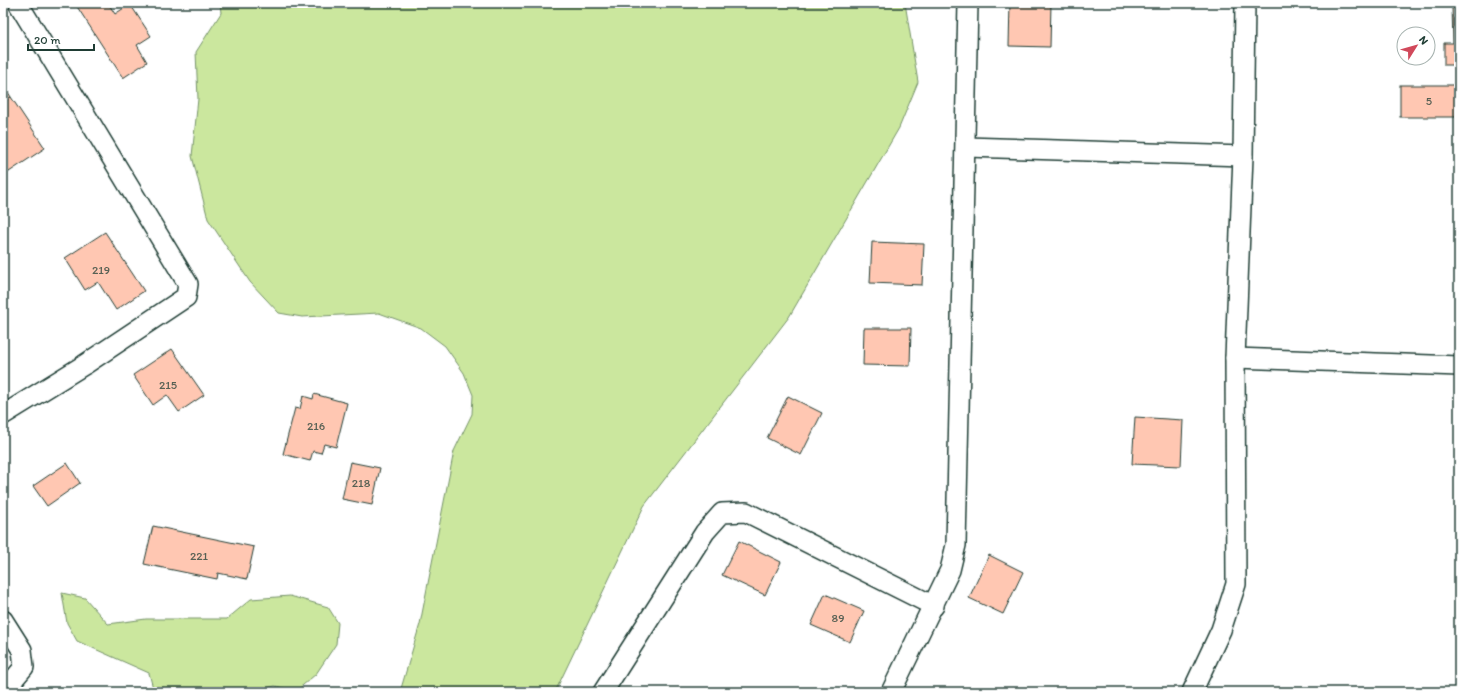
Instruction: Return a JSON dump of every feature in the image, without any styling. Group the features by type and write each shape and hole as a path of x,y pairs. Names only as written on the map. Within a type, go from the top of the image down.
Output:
{"street":[{"path":"3,415 84,365 186,297 188,284 18,3"},
{"path":"891,692 934,606 950,570 956,545 968,3"},
{"path":"1192,692 1221,630 1236,584 1235,358 1243,156 1245,3"},
{"path":"966,147 1243,156"},
{"path":"1235,358 1459,366"},
{"path":"603,692 705,532 722,513 746,512 934,606"},
{"path":"3,620 22,650 24,667 3,692"}],"green space":[{"path":"220,3 905,3 918,82 899,128 789,317 644,506 555,692 400,692 420,624 454,451 472,414 473,395 464,373 445,346 421,328 379,313 302,317 279,313 250,282 208,219 192,156 198,99 196,52 221,13"},
{"path":"62,593 85,598 108,624 146,619 227,619 251,599 290,596 328,607 338,623 336,644 316,674 296,691 275,686 249,692 154,692 149,673 77,641 67,623"}],"building":[{"path":"79,3 108,3 115,14 130,4 151,36 137,45 147,62 123,78 76,5"},
{"path":"1010,3 1051,3 1050,47 1009,46"},
{"path":"1459,6 1459,65 1444,65 1444,43 1453,43 1452,7"},
{"path":"3,84 11,97 3,102"},
{"path":"1400,85 1459,85 1459,117 1400,117"},
{"path":"11,97 45,148 6,174 3,170 3,102"},
{"path":"105,232 144,291 116,310 98,282 85,290 65,258"},
{"path":"872,242 924,244 922,285 870,283"},
{"path":"864,328 911,328 910,366 863,365"},
{"path":"172,349 204,395 179,412 167,395 153,405 133,375"},
{"path":"314,394 347,403 336,447 324,444 321,453 313,451 310,461 283,454 295,408 300,409 303,396 313,399"},
{"path":"788,396 822,413 801,455 767,438"},
{"path":"1135,417 1183,420 1181,466 1132,464"},
{"path":"350,462 380,468 372,505 342,499"},
{"path":"67,463 80,483 47,506 33,486"},
{"path":"153,526 254,547 247,579 218,573 217,579 144,564"},
{"path":"739,541 781,562 765,595 722,575"},
{"path":"989,555 1023,572 1003,614 969,598"},
{"path":"825,594 864,611 850,642 811,625"}]}
